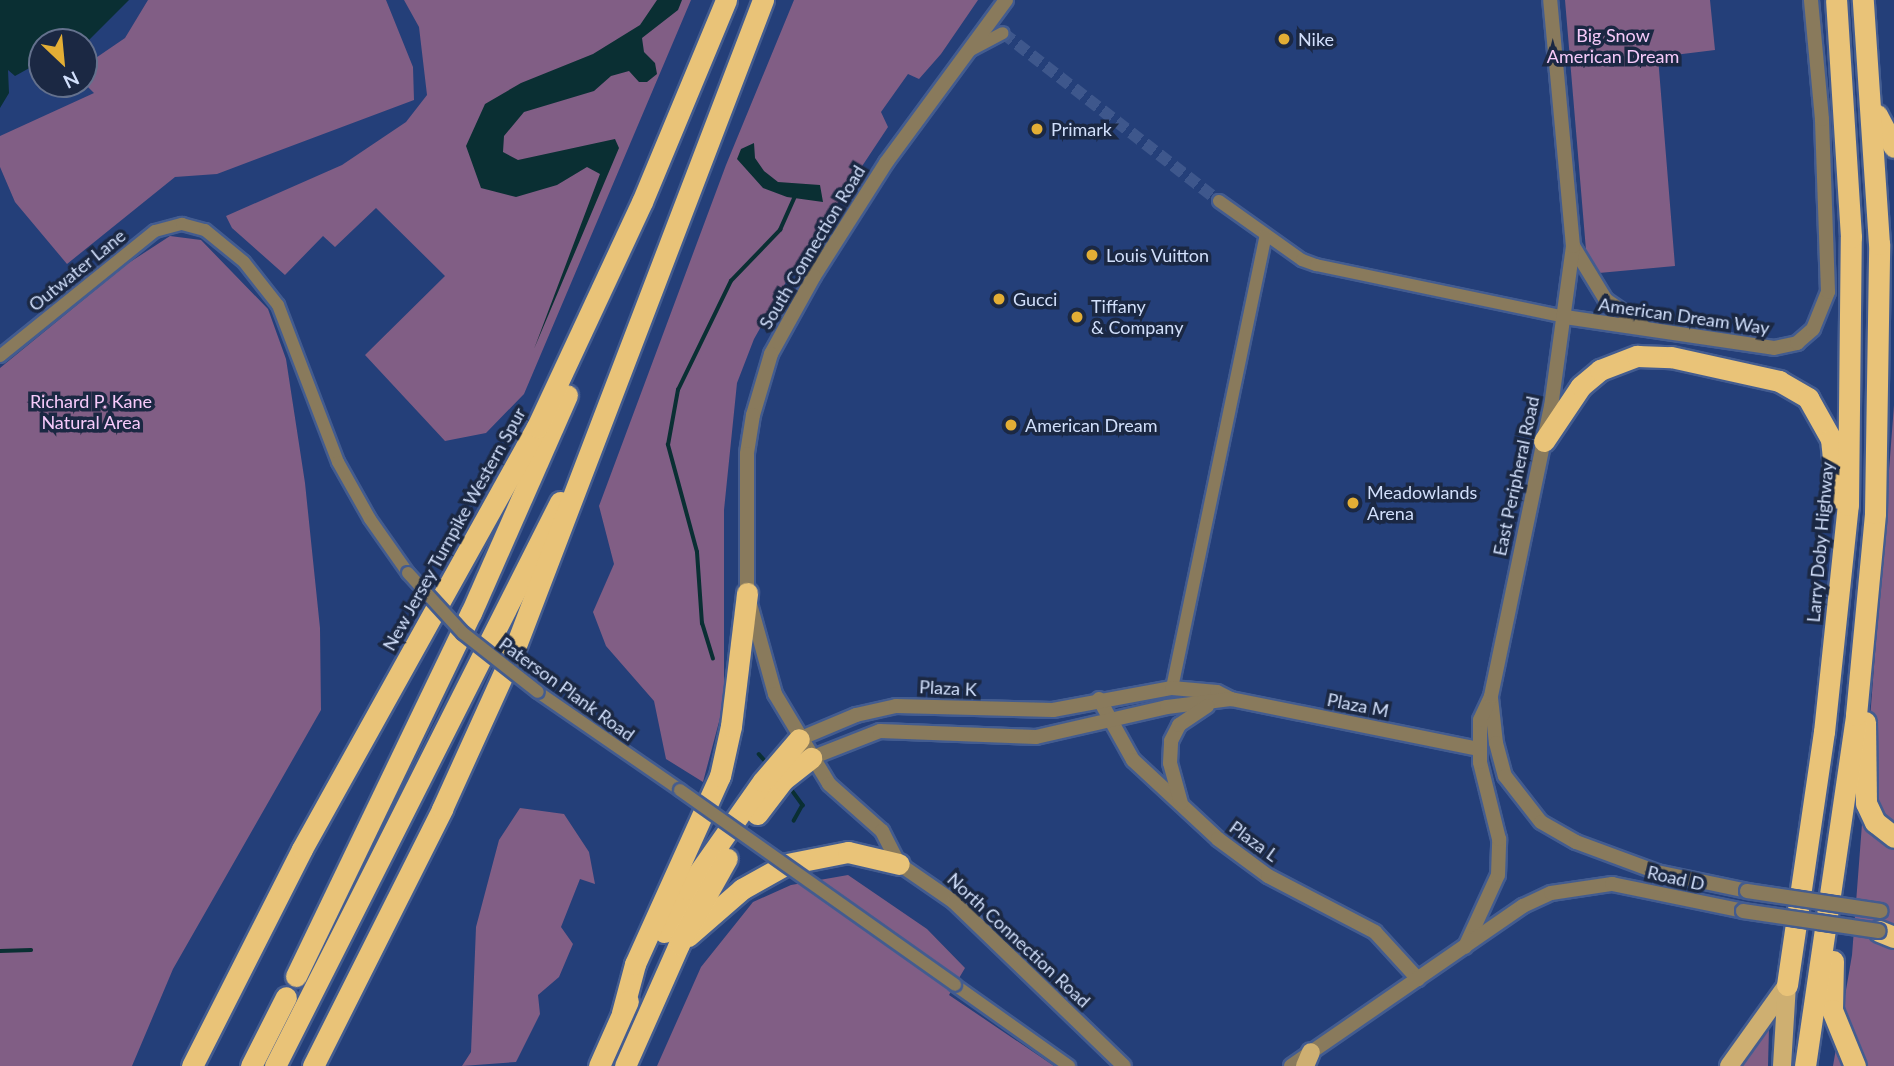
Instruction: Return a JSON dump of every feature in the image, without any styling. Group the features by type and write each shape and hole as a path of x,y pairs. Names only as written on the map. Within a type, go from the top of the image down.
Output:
{"highway":[{"name":"New Jersey Turnpike Western Spur","path":"192,1066 314,827 520,460 595,307 726,0"},
{"path":"313,1066 490,706 606,415 763,0"},
{"name":"Larry Doby Highway","path":"1787,985 1824,732 1849,472 1852,281 1836,0"},
{"path":"1805,1066 1836,868 1862,669 1878,423 1879,255 1873,107 1863,0"},
{"path":"1873,107 1894,147"},
{"path":"296,976 517,512 584,356 595,307"},
{"path":"1878,423 1894,344"},
{"path":"1544,441 1588,379 1630,357 1662,356 1779,381 1808,398 1829,430 1842,549"},
{"path":"275,1066 606,415"},
{"path":"622,1013 635,964 720,776 732,716 747,593"},
{"path":"1862,669 1866,803 1875,822 1894,837"},
{"path":"599,1066 622,1013 673,912 787,764 799,739"},
{"path":"787,764 811,758"},
{"path":"625,1066 679,944 713,879 768,787"},
{"path":"679,944 741,889 787,864 848,852 899,864"},
{"path":"1836,868 1832,1003 1842,1040 1855,1066"},
{"path":"251,1066 286,997"}],"main road":[{"name":"Larry Doby Highway","path":"1729,1066 1787,985"},
{"path":"1782,1066 1787,985"}],"street":[{"name":"South Connection Road","path":"747,593 747,454 753,415 771,354 862,200 964,53 1006,0"},
{"name":"East Peripheral Road","path":"1465,947 1490,900 1499,863 1497,825 1478,749 1480,720 1491,696 1544,441 1565,317 1573,246 1550,0"},
{"name":"American Dream Way","path":"1219,201 1266,236 1316,265 1603,325 1643,326 1774,348 1801,341 1822,315 1828,292 1827,235 1811,0"},
{"path":"964,53 1003,33"},
{"name":"Outwater Lane","path":"0,356 148,236 168,225 182,224"},
{"name":"Paterson Plank Road","path":"182,224 205,230 228,246 278,305 338,462 382,538 408,573 463,633 538,692 1069,1066"},
{"path":"1172,688 1266,236"},
{"path":"1573,246 1606,300 1643,326"},
{"name":"North Connection Road","path":"747,593 770,679 799,739 836,792 882,831 899,864 954,902 1124,1066"},
{"name":"Plaza M","path":"1099,699 1172,688 1217,692 1231,699 1478,749"},
{"name":"Road D","path":"1491,696 1496,743 1505,776 1541,822 1576,842 1657,872 1888,925"},
{"name":"Plaza K","path":"799,739 856,715 896,706 1053,710 1099,699"},
{"name":"Plaza L","path":"1099,699 1133,760 1181,805 1268,876 1375,932 1418,979"},
{"name":"Plaza M","path":"1109,720 1167,707 1231,699"},
{"path":"1181,805 1170,763 1171,741 1190,715 1213,703"},
{"path":"811,758 880,732 1036,737 1109,720"},
{"name":"Road D","path":"1465,947 1538,898 1577,886 1623,886 1743,911 1888,925"},
{"path":"1291,1066 1308,1059 1465,947"}],"green space":[{"path":"148,0 386,0 413,67 414,100 217,174 175,177 67,264 15,202 0,167 0,136 83,98 98,98 98,56 125,38"},
{"path":"404,0 691,0 524,394 486,433 445,441 365,355 445,276 376,208 335,247 323,236 285,275 232,228 226,216 342,165 406,122 427,95 419,27"},
{"path":"794,0 978,0 941,54 919,79 908,74 881,112 888,127 790,275 754,339 737,383 724,510 724,703 703,782 666,759 654,701 606,646 593,612 614,564 599,506 726,165"},
{"name":"Big Snow American Dream","path":"1565,0 1710,0 1715,50 1658,57 1675,266 1588,274"},
{"name":"Richard P. Kane Natural Area","path":"170,236 201,240 268,309 286,359 305,483 320,628 321,710 173,969 132,1066 0,1066 0,368 127,264"},
{"path":"1894,405 1894,1066 1833,1066 1852,955"},
{"path":"520,808 564,814 589,852 595,884 580,879 561,927 573,944 559,977 538,995 540,1014 516,1062 462,1066 471,1052 476,927 499,840"},
{"path":"848,875 927,929 965,968 949,995 1054,1066 657,1066 701,967 753,902 791,885"},
{"path":"1769,1028 1768,1066 1741,1066"}],"shaded area":[{"path":"0,0 129,0 98,31 98,28 28,28 28,69 15,76 8,70 9,93 0,108"},
{"path":"657,0 682,0 678,10 642,38 644,52 655,63 657,74 647,82 639,82 629,71 611,76 594,91 524,112 504,136 503,152 518,160 615,139 619,148 534,349 600,174 587,167 557,185 516,197 481,188 466,146 485,104 521,83 593,54 640,25"},
{"path":"754,143 755,158 764,171 778,182 820,185 823,202 787,197 763,188 737,159 741,149"}],"waterway":[{"path":"713,659 702,624 697,552 668,445 678,390 731,281 780,230 795,196"},
{"path":"759,754 769,765"},
{"path":"789,786 803,805 794,821"},
{"path":"0,951 31,950"}],"tunnel":[{"path":"1003,33 1219,201"}],"place":[{"name":"Nike","path":"1284,39"},
{"name":"Primark","path":"1037,129"},
{"name":"Louis Vuitton","path":"1092,255"},
{"name":"Gucci","path":"999,299"},
{"name":"Tiffany & Company","path":"1077,317"},
{"name":"American Dream","path":"1011,425"},
{"name":"Meadowlands Arena","path":"1353,503"}]}
